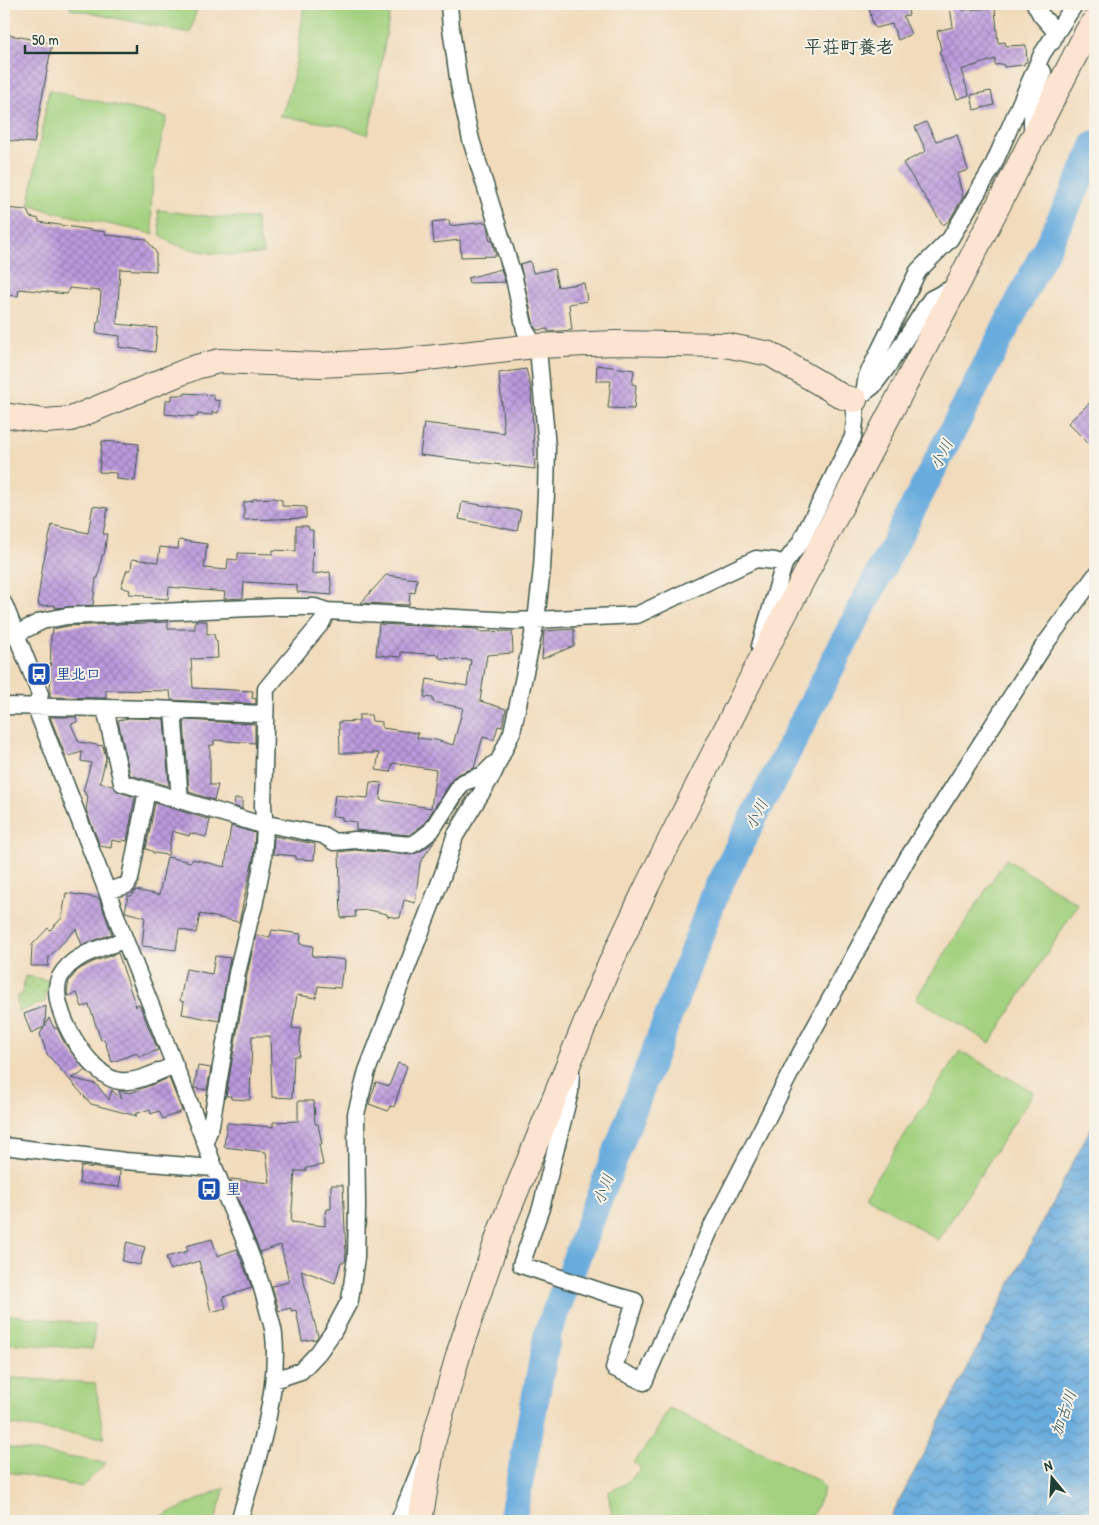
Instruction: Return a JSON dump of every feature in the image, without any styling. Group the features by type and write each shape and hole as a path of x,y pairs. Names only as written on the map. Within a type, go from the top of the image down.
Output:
{"street":[{"path":"274,1380 301,1371 334,1332 350,1300 356,1257 358,1206 356,1114 367,1071 443,874 455,836 493,774 512,732 536,620 542,559 547,447 539,360 535,346 525,330 514,278 471,140 459,85 450,28 449,4"},
{"path":"1035,4 1041,15 1056,32"},
{"path":"759,663 760,641 784,564 800,543 853,437 859,397 866,376 918,271 950,238 992,168 1042,54 1075,4"},
{"path":"420,1521 434,1439 460,1349 500,1231 605,975 647,886 759,663 958,284 1088,30 1095,21"},
{"path":"1034,136 1031,124 1035,98 1056,32"},
{"path":"4,415 45,422 71,419 196,367 219,361 320,365 398,361 535,346 615,343 725,345 770,354 843,397 859,397 873,386 888,366 930,299 958,284"},
{"path":"16,634 42,621 67,616 276,607 316,607 327,611 469,620 536,620 637,615 756,559 784,564"},
{"path":"572,1059 570,1092 541,1208 521,1265 635,1301 614,1368 644,1382 709,1232 798,1058 907,859 1043,648 1095,576"},
{"path":"4,604 40,694 36,708 214,1168 260,1279 274,1333 276,1363 274,1380 259,1456 239,1521"},
{"path":"205,1142 212,1125 237,973 254,906 263,860 265,826 263,806 264,714 266,689 322,622 327,611"},
{"path":"4,706 264,714"},
{"path":"105,708 122,783 265,826 272,825 323,835 334,842 355,840 411,845 417,842 431,831 462,784 483,775 498,760"},
{"path":"173,710 180,800"},
{"path":"107,891 122,888 127,885 130,878 147,790"},
{"path":"125,940 83,956 67,966 58,979 56,992 60,1010 76,1042 100,1072 110,1079 121,1082 140,1078 175,1065"},
{"path":"4,1146 125,1161 214,1168"},
{"path":"399,1521 417,1475 434,1439"}],"green space":[{"path":"71,4 198,4 190,33 70,9"},
{"path":"304,4 338,4 390,11 368,135 344,126 279,116 289,94 293,79"},
{"path":"49,90 167,117 152,189 151,204 154,234 49,211 29,204"},
{"path":"158,210 213,217 256,218 259,239 264,253 228,255 188,248 166,240 160,234"},
{"path":"1006,859 1078,904 990,1043 916,998"},
{"path":"25,976 53,981 51,991 45,991 45,1002 18,1012 17,996 22,995"},
{"path":"960,1051 1034,1092 938,1240 865,1195"},
{"path":"4,1314 95,1325 92,1349 4,1343"},
{"path":"13,1378 95,1383 104,1438 6,1424"},
{"path":"669,1408 819,1481 824,1490 810,1521 613,1521 608,1492 625,1484 641,1469 633,1461 649,1443"},
{"path":"4,1447 106,1463 82,1487 4,1471"},
{"path":"225,1487 215,1521 153,1521"}],"water":[{"name":"加古川","path":"1095,1122 1095,1521 889,1521 1087,1135"}],"building":[{"path":"868,4 907,4 909,15 903,16 911,34 898,40 892,24 876,28 873,25"},
{"path":"963,5 963,10 995,8 998,43 1005,42 1006,46 1026,45 1027,62 1024,65 1004,67 1003,64 995,65 995,59 961,70 969,95 957,99 939,51 941,50 937,31 953,27 950,7"},
{"path":"4,34 52,43 34,143 4,140"},
{"path":"991,91 994,105 974,110 971,95"},
{"path":"926,122 936,141 957,135 968,170 957,174 963,197 949,221 943,225 903,163 926,151 915,127"},
{"path":"4,208 27,210 30,217 39,219 39,222 105,232 106,235 146,239 156,252 156,271 120,269 117,324 157,328 155,352 119,347 120,336 96,333 97,322 99,323 101,291 69,288 67,294 19,289 18,296 4,295"},
{"path":"449,220 450,226 486,222 490,241 492,241 496,256 461,257 460,240 434,243 432,222"},
{"path":"530,261 533,273 554,269 558,287 584,283 587,301 569,304 572,330 548,332 548,329 537,330 534,326 520,264"},
{"path":"501,269 505,282 469,283 468,278"},
{"path":"597,365 634,370 632,384 636,385 634,409 608,408 611,381 596,381"},
{"path":"526,369 531,388 535,469 420,455 424,423 504,433 499,373"},
{"path":"185,393 214,395 214,400 220,401 218,413 212,412 212,415 198,414 197,417 165,414 166,400 172,400 172,395 185,395"},
{"path":"1095,398 1095,438 1089,444 1068,423"},
{"path":"102,441 139,444 135,481 116,479 116,473 99,472"},
{"path":"274,498 282,500 282,506 306,507 306,518 244,520 244,502 253,501 253,499"},
{"path":"462,502 521,511 517,531 459,519"},
{"path":"93,506 108,508 103,534 107,534 104,555 102,555 98,578 96,578 93,605 55,608 55,605 39,606 38,599 43,564 52,525 88,533"},
{"path":"296,526 308,526 309,530 313,530 312,574 330,572 332,595 297,592 297,585 244,582 243,598 224,599 225,592 169,587 168,599 129,594 130,590 121,587 127,570 131,570 132,559 158,562 160,547 178,549 179,540 207,544 204,568 227,570 228,559 238,560 238,553 273,554 273,550 296,551"},
{"path":"386,575 417,579 415,593 410,592 409,605 361,603"},
{"path":"195,621 207,621 207,634 214,634 217,641 218,658 191,659 193,688 253,691 252,698 256,699 256,704 171,700 170,691 106,690 106,698 50,697 51,635 53,629 68,626 168,622 168,629 195,629"},
{"path":"379,624 478,629 478,632 512,631 513,653 487,655 480,701 506,709 502,727 498,726 494,740 483,737 474,768 454,777 424,824 409,835 356,830 356,822 332,816 335,795 368,798 370,782 382,783 380,800 431,808 436,770 393,763 390,772 376,770 379,753 340,753 339,722 359,721 359,715 371,715 372,721 382,722 382,728 418,733 417,738 436,740 453,745 463,708 433,702 433,698 424,697 427,679 467,686 471,660 439,658 439,655 401,652 401,657 376,655"},
{"path":"574,629 574,646 542,659 544,631"},
{"path":"50,717 76,717 77,722 71,724 79,742 103,746 106,758 100,783 113,786 119,792 135,797 127,841 112,840 111,848 100,846 86,810 88,796 83,791 91,763 81,761 82,752 66,757"},
{"path":"129,718 164,719 169,786 130,775 118,720"},
{"path":"184,720 255,724 255,743 214,740 214,745 210,745 210,785 218,785 214,800 189,792"},
{"path":"467,793 469,794 450,824 448,822"},
{"path":"235,799 242,799 242,809 234,806"},
{"path":"155,803 210,820 206,837 190,833 189,836 172,831 168,855 153,853 146,849"},
{"path":"231,826 255,833 253,859 239,922 200,914 196,933 179,929 176,950 142,946 145,917 125,912 128,896 131,896 136,890 159,895 167,857 191,862 193,859 225,867"},
{"path":"274,836 315,844 314,860 296,859 296,856 273,854"},
{"path":"434,842 420,863 415,903 404,900 400,918 368,910 355,911 356,917 341,918 339,852 355,850 411,855"},
{"path":"66,893 99,898 112,934 82,945 76,929 49,957 48,966 31,966 32,945 48,928 50,930 62,918"},
{"path":"272,930 301,934 300,944 313,946 312,956 345,960 344,973 342,973 340,988 318,986 316,998 297,995 292,1028 301,1029 299,1056 294,1056 292,1098 272,1097 270,1036 252,1036 250,1100 231,1099 231,1096 226,1096 247,975 256,935 270,937"},
{"path":"118,953 136,1007 139,1004 158,1050 139,1057 137,1053 112,1062 104,1039 101,1040 89,1005 82,1007 77,993 68,996 67,992 69,981 78,970"},
{"path":"215,956 230,958 219,1021 182,1014 184,1002 180,1001 186,969 212,974"},
{"path":"46,1006 45,1026 49,1018 54,1028 57,1028 65,1044 85,1070 71,1078 96,1084 109,1100 112,1090 122,1100 119,1091 130,1093 169,1078 182,1111 163,1119 159,1111 151,1114 150,1109 135,1114 137,1116 91,1104 47,1054 40,1034 44,1027 31,1033 24,1014"},
{"path":"398,1063 407,1066 394,1107 390,1106 388,1111 369,1104 376,1082 389,1086"},
{"path":"198,1066 211,1068 207,1090 194,1088"},
{"path":"298,1101 314,1101 315,1124 318,1124 322,1144 319,1144 323,1165 306,1168 306,1171 295,1171 291,1222 325,1226 327,1209 331,1209 331,1185 343,1185 346,1252 345,1262 341,1262 335,1283 301,1270 318,1336 316,1339 302,1341 296,1310 291,1311 291,1308 279,1311 272,1286 289,1282 281,1245 260,1252 231,1182 231,1179 270,1183 266,1152 224,1147 227,1123 273,1127 273,1122 298,1121"},
{"path":"81,1166 120,1171 119,1187 79,1183"},
{"path":"212,1239 217,1256 237,1249 252,1288 223,1297 226,1308 211,1312 199,1261 170,1270 166,1257 188,1251 186,1246"},
{"path":"127,1242 145,1247 140,1265 122,1261"}],"waterway":[{"name":"小川","path":"512,1521 548,1332 717,889 1048,245 1079,182 1095,144"}],"place":[{"name":"里北口","path":"39,674"},
{"name":"里","path":"209,1189"}],"district":[{"name":"平荘町養老","path":"849,47"}]}
